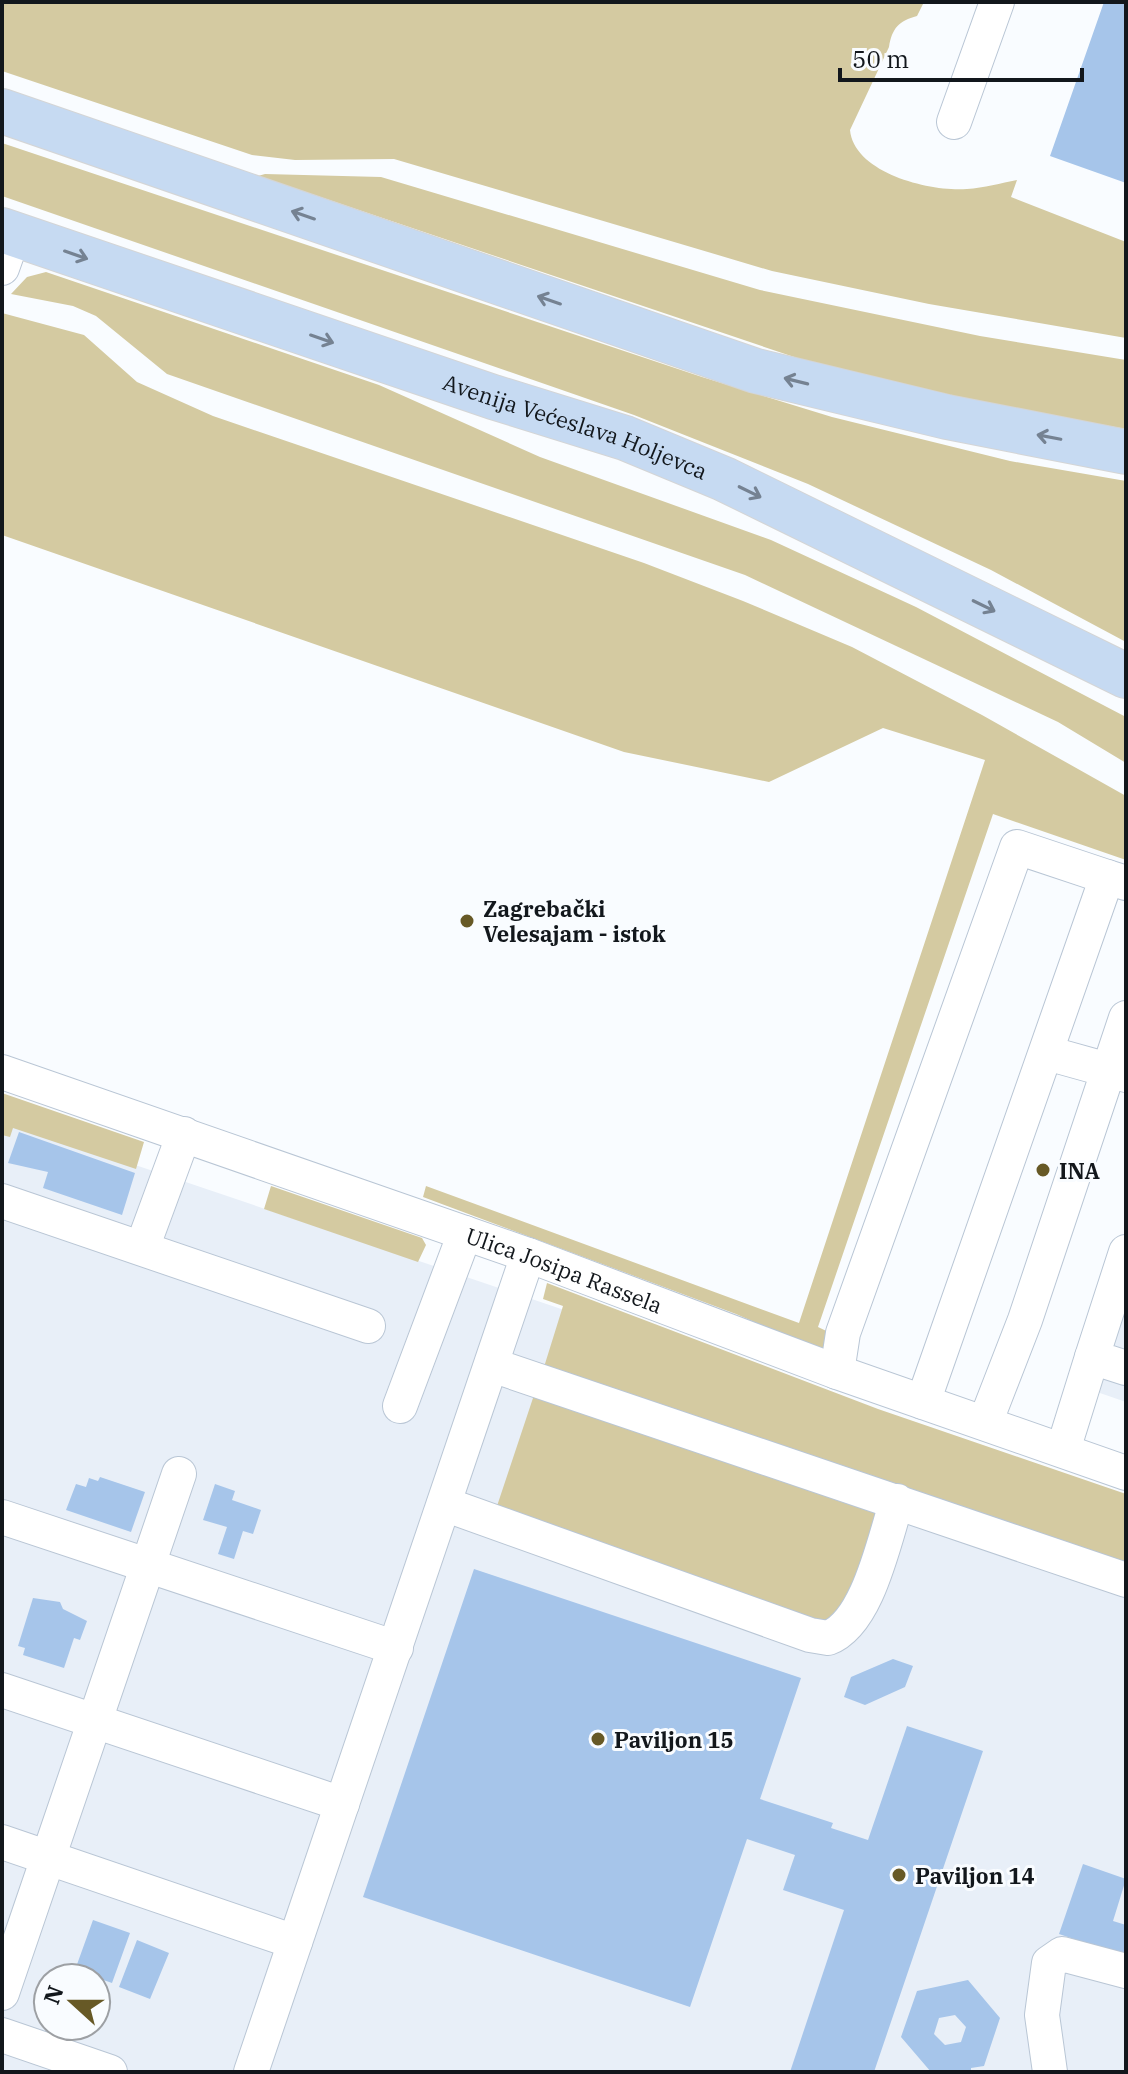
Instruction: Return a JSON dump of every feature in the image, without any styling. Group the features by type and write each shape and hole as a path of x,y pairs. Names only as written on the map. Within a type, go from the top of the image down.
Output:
{"main road":[{"path":"2,111 756,371 947,417 1126,452"},
{"name":"Avenija Većeslava Holjevca","path":"6,244 625,438 724,479 1126,676"}],"street":[{"path":"954,122 997,2"},
{"path":"837,1372 843,1333 1017,847 1117,880 1047,1053 923,1402"},
{"path":"985,1423 1117,1073 1126,1018"},
{"path":"1047,1053 1117,1073"},
{"name":"Ulica Josipa Rassela","path":"2,1072 528,1255 837,1372 1126,1473"},
{"path":"142,1248 184,1134"},
{"path":"2,1201 368,1326"},
{"path":"400,1406 465,1233"},
{"path":"1063,1450 1126,1252"},
{"path":"251,2072 528,1255"},
{"path":"1092,1357 1126,1368"},
{"path":"492,1365 1126,1580"},
{"path":"2,1993 179,1474"},
{"path":"444,1504 810,1635 828,1638 850,1624 862,1602 897,1501"},
{"path":"2,1517 396,1648"},
{"path":"2,1690 342,1804"},
{"path":"2,1842 295,1942"},
{"path":"1050,2072 1042,2015 1049,1963 1062,1954 1126,1971"},
{"path":"2,2035 110,2072"}],"shaded area":[{"path":"2,2 924,2 917,16 905,20 894,30 850,130 855,145 865,158 879,168 915,183 967,189 1017,180 1011,197 1126,242 1126,338 929,304 772,271 394,159 295,160 252,155 2,71"},
{"path":"2,143 702,377 832,417 1010,461 1126,481 1126,642 991,570 808,484 634,415 2,196"},
{"path":"258,176 381,177 760,290 980,336 1126,360 1126,429 965,400 806,361"},
{"path":"46,272 379,385 540,457 771,540 916,607 1126,717 1126,763 1058,722 745,575 167,374 96,316 73,306 11,294 27,277"},
{"path":"2,313 84,335 137,382 213,416 644,563 852,647 1126,796 1126,860 993,814 818,1327 839,1337 827,1347 816,1349 736,1314 423,1197 426,1186 799,1323 985,760 883,728 769,782 624,752 2,535"},
{"path":"2,1093 144,1142 136,1169 13,1128 10,1137 2,1135"},
{"path":"2,1120 1126,1500 1126,2072 2,2072"},
{"path":"271,1186 422,1238 426,1245 418,1262 264,1209"},
{"path":"547,1283 878,1409 1126,1494 1126,1567 544,1367 563,1306 543,1299"},
{"path":"1126,1306 1126,1402 1097,1392"},
{"path":"534,1395 882,1512 837,1629 495,1512"}],"building":[{"path":"1104,2 1126,2 1126,183 1050,156"},
{"path":"19,1132 135,1173 122,1215 43,1188 48,1172 8,1163"},
{"path":"100,1477 145,1492 131,1532 66,1510 76,1484 86,1487 89,1478 98,1481"},
{"path":"215,1484 235,1491 232,1500 261,1510 253,1534 243,1531 234,1559 218,1554 227,1527 203,1520"},
{"name":"Paviljon 15","path":"474,1569 801,1678 760,1799 833,1823 831,1828 868,1840 907,1726 983,1751 874,2072 790,2072 844,1910 783,1890 795,1855 747,1839 690,2007 363,1897"},
{"path":"33,1598 60,1602 63,1609 87,1621 80,1640 74,1638 64,1668 23,1655 25,1648 18,1646"},
{"path":"893,1659 913,1666 905,1687 865,1705 844,1697 851,1677"},
{"path":"1083,1864 1126,1879 1113,1921 1126,1925 1124,1956 1059,1934"},
{"path":"93,1920 130,1933 112,1983 112,1962 78,1962"},
{"path":"137,1940 169,1953 150,1999 119,1987"},
{"path":"968,1980 1000,2018 984,2066 971,2068 971,2072 931,2072 901,2037 917,1991","holes":["955,2015 966,2027 961,2042 945,2045 934,2034 939,2018"]}],"place":[{"name":"Zagrebački Velesajam - istok","path":"467,921"},
{"name":"INA","path":"1043,1170"},
{"name":"Paviljon 15","path":"598,1739"},
{"name":"Paviljon 14","path":"899,1875"}]}
